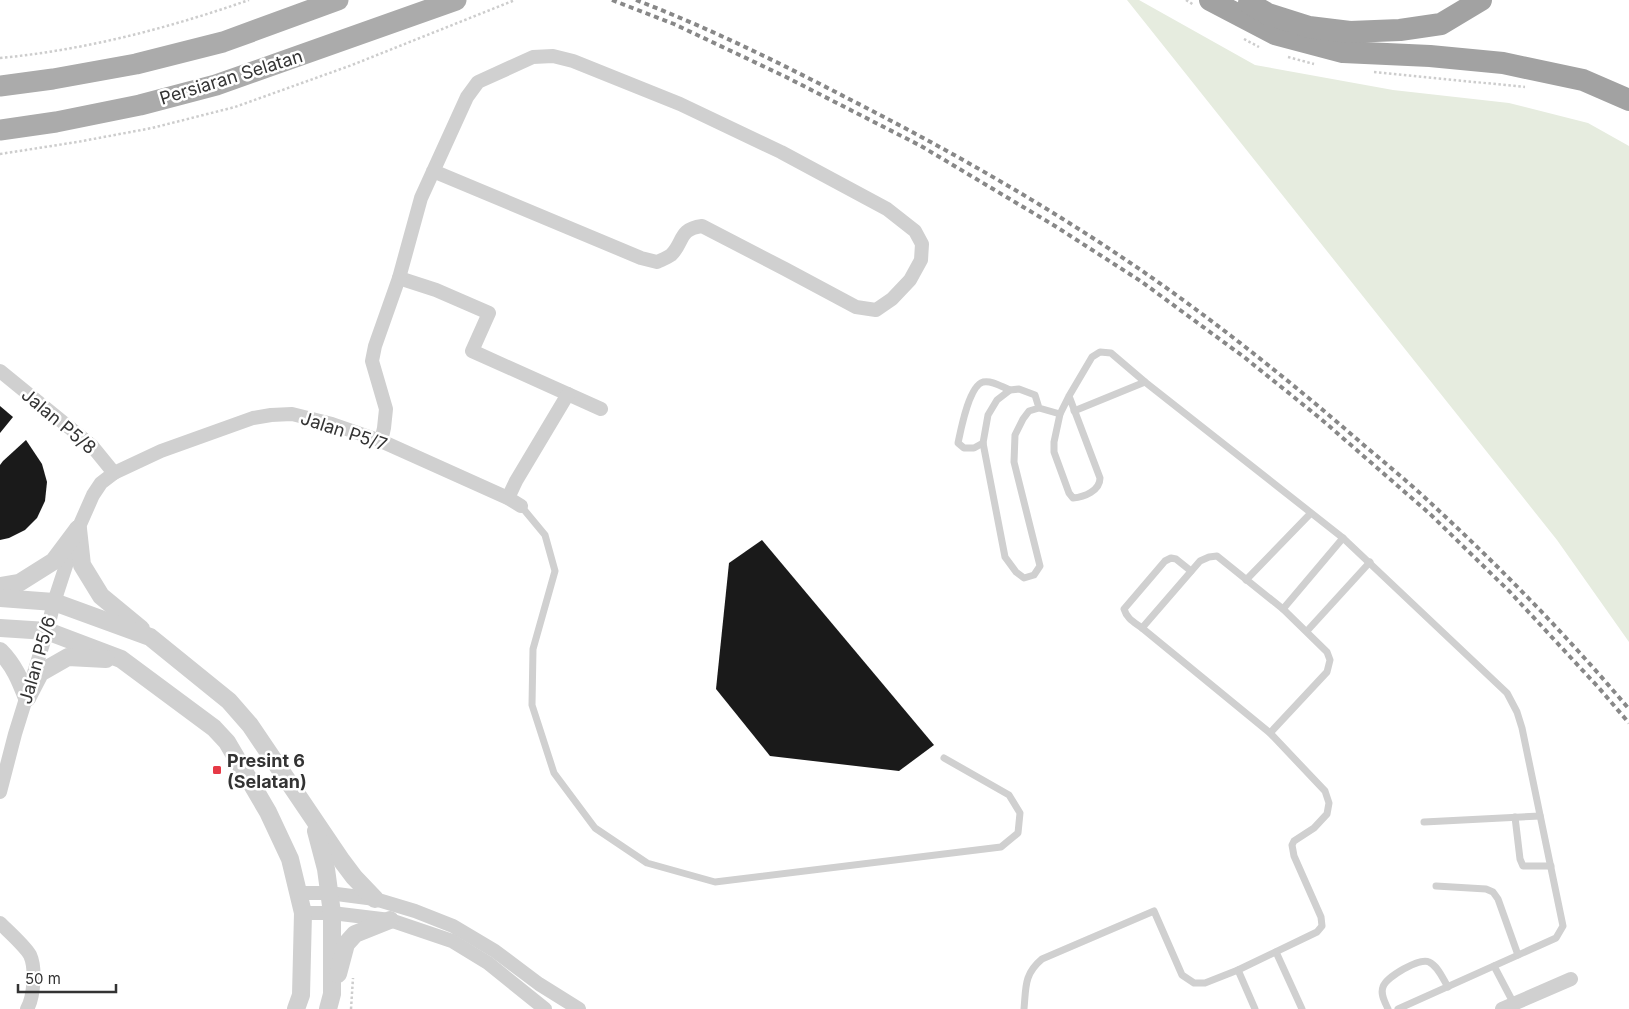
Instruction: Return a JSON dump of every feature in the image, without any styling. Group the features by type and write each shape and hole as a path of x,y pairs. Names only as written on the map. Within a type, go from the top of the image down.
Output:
{"highway":[{"path":"1210,0 1276,34 1343,52 1430,56 1503,63 1583,80 1629,100"},
{"path":"1244,0 1268,14 1309,27 1350,32 1400,30 1441,24 1481,0"}],"main road":[{"name":"Persiaran Selatan","path":"0,86 53,80 136,64 223,42 338,0"},
{"name":"Persiaran Selatan","path":"0,130 56,122 130,107 216,85 456,0"}],"street":[{"path":"381,441 386,409 372,361 375,346 399,278 421,198 433,171 467,97 478,82 533,57 553,56 573,61 680,104 781,152 887,209 915,231 922,244 921,260 910,280 892,300 876,310 856,307 702,226 691,228 671,254 657,262 642,258 433,171"},
{"path":"399,278 436,290 489,313 472,351 601,409"},
{"name":"Jalan P5/8","path":"0,372 92,446 114,473"},
{"path":"508,498 516,481 568,394"},
{"name":"Jalan P5/7","path":"78,529 93,495 101,483 114,473 161,451 253,418 271,415 292,414 332,424 381,441 508,498 521,506"},
{"path":"0,586 19,583 54,561 78,529"},
{"path":"78,529 82,565 101,596 229,701 250,725 354,877 375,899"},
{"name":"Jalan P5/6","path":"0,792 54,602 78,529"},
{"path":"0,598 54,602 150,638"},
{"path":"0,628 47,631 121,660 214,728 227,742 268,812 290,860 299,893 303,914 301,995 296,1009"},
{"path":"0,651 17,673 27,698"},
{"path":"27,698 40,673 68,657 121,660"},
{"path":"313,819 326,868 332,913 330,1002"},
{"path":"299,893 329,893 375,899 415,911 453,926 495,951 539,984 579,1009"},
{"path":"303,914 332,913 390,920 452,941 488,963 529,1004 545,1009"},
{"path":"330,1002 346,944 355,934 390,920"},
{"path":"0,923 30,956 34,981 28,1009"},
{"path":"1508,1007 1571,979"},
{"path":"529,1004 539,984"}],"lane":[{"path":"1068,396 1100,478 1098,488 1079,498 1073,498 1069,493 1054,452 1054,442 1060,414 1068,396 1092,357 1100,352 1111,353 1310,514 1343,538 1507,693 1517,712 1522,728 1563,926 1556,938 1398,1009"},
{"path":"983,443 974,448 964,448 958,443 970,399 976,386 983,382 991,382 1010,390 1019,389 1035,396 1039,408"},
{"path":"1074,411 1145,382"},
{"path":"1010,390 997,400 988,415 983,443 1006,556 1016,572 1024,578 1034,575 1040,566 1014,462 1015,436 1023,419 1030,410 1039,408 1060,414"},
{"path":"521,506 545,535 555,572 533,649 532,705 554,773 595,828 647,863 715,882 1000,846 1018,834 1020,813 1008,795 944,758"},
{"path":"1246,580 1310,514"},
{"path":"1282,609 1343,538"},
{"path":"1142,628 1200,561 1209,557 1217,556 1282,609 1327,652 1330,660 1326,672 1270,733"},
{"path":"1024,1009 1028,975 1033,966 1042,959 1154,911 1182,975 1194,983 1205,983 1238,970 1317,932 1322,926 1294,856 1292,845 1294,840 1314,828 1327,814 1329,803 1325,791 1270,733 1129,619 1124,609 1165,561 1171,558 1176,559 1191,571"},
{"path":"1307,631 1370,562"},
{"path":"1424,822 1540,816"},
{"path":"1515,817 1520,859 1523,866 1551,866"},
{"path":"1436,886 1486,889 1493,892 1498,899 1518,955"},
{"path":"1276,952 1302,1009"},
{"path":"1388,1009 1382,993 1383,986 1387,980 1418,961 1428,961 1435,967 1448,987"},
{"path":"1494,966 1508,1007"},
{"path":"1238,970 1255,1009"}],"path":[{"path":"0,58 80,47 213,13 249,0"},
{"path":"0,154 152,128 235,107 352,65 515,0"}],"shaded area":[{"path":"1127,0 1139,0 1255,65 1393,90 1509,103 1588,123 1629,146 1629,642 1557,540"}],"building":[{"path":"0,406 13,417 0,433"},
{"path":"26,440 42,464 47,482 45,501 37,518 25,530 0,540 0,465"},
{"path":"762,540 934,745 899,771 770,756 716,689 729,563"}],"railway":[{"path":"612,0 674,24 786,77 921,146 1055,226 1142,282 1244,357 1321,419 1430,514 1510,592 1629,723"},
{"path":"636,0 771,59 925,139 1039,204 1148,275 1232,337 1286,380 1428,500 1536,606 1629,709"}],"place":[{"name":"Presint 6 (Selatan)","path":"217,770"}]}
